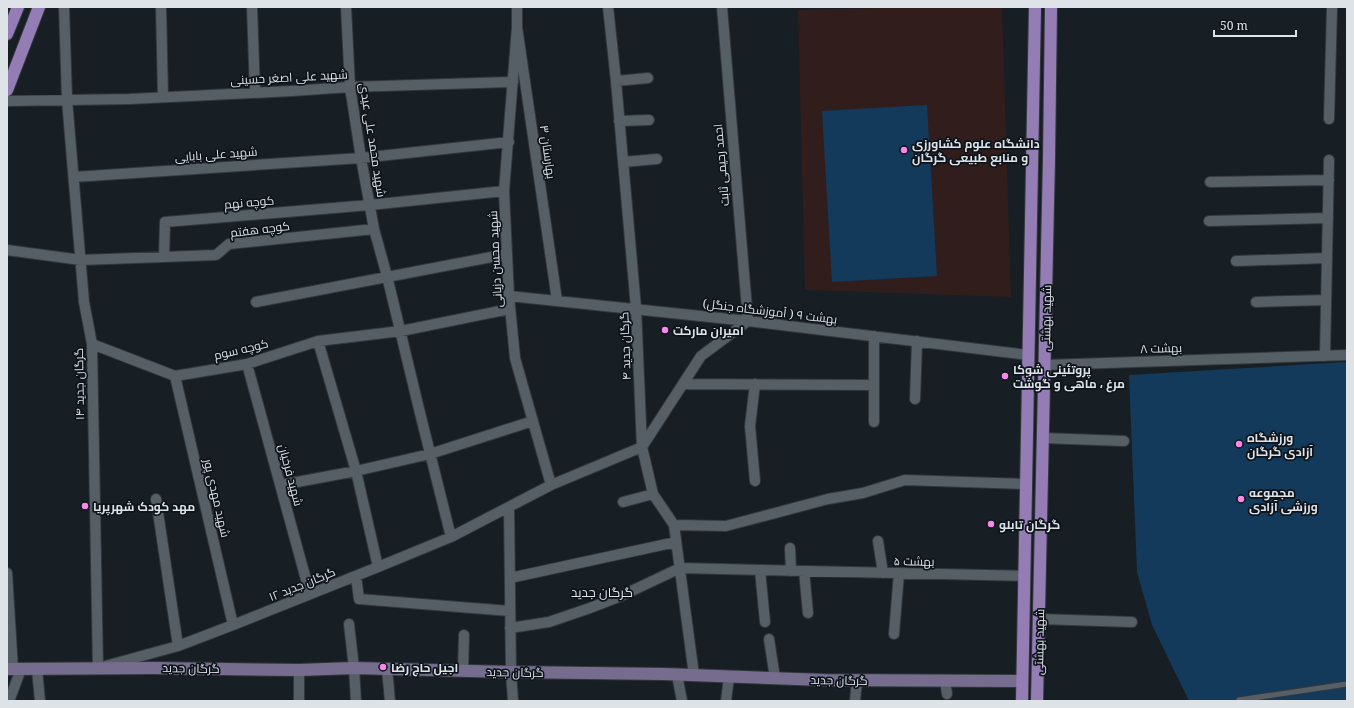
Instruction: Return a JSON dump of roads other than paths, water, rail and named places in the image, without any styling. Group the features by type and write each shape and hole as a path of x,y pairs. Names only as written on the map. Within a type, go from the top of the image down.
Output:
{"main road":[{"path":"7,34 18,7"},
{"path":"7,90 39,7"},
{"name":"شهید بهشتی","path":"1022,701 1035,7"},
{"name":"شهید بهشتی","path":"1037,701 1045,365 1051,7"},
{"path":"1033,109 1050,108"},
{"name":"گرگان جدید","path":"13,669 154,668 299,670 354,668 857,680 1022,681"}],"street":[{"name":"گرگان جدید ۱۴","path":"64,7 67,100 80,260 84,302 92,344 98,668"},
{"path":"161,7 163,97"},
{"path":"252,7 255,93"},
{"name":"شهید محمد علی عیدی","path":"346,7 350,86 374,229 401,331 451,537"},
{"name":"بهارستان ۳","path":"517,7 517,27 557,300"},
{"name":"گرگان جدید ۴","path":"608,7 636,308 642,447 653,494 674,525 694,675"},
{"name":"احمد رحیمی ثابت","path":"722,7 748,321"},
{"path":"1329,119 1332,7"},
{"name":"شهید محسن دزیانی","path":"517,27 504,191 509,296 515,358 551,485"},
{"path":"616,81 648,78"},
{"name":"شهید علی اصغر حسینی","path":"7,101 255,93 350,86 513,82"},
{"path":"619,121 649,120"},
{"name":"شهید علی بابایی","path":"74,177 361,158 509,142"},
{"path":"623,162 657,159"},
{"path":"1325,356 1329,160"},
{"path":"1210,182 1329,180"},
{"path":"370,205 504,191"},
{"name":"کوچه نهم","path":"164,257 164,222 370,205"},
{"path":"1209,221 1328,218"},
{"name":"کوچه هفتم","path":"7,250 80,260 216,255 229,244 374,229"},
{"path":"256,302 507,254"},
{"path":"1236,261 1327,258"},
{"name":"بهشت ۹ ( آموزشگاه جنگل)","path":"509,296 636,308 1028,355"},
{"path":"1256,302 1326,300"},
{"name":"کوچه سوم","path":"175,376 247,364 318,342 401,331 510,309"},
{"path":"642,447 701,356 748,321"},
{"path":"874,336 874,422"},
{"path":"915,399 917,341"},
{"path":"318,342 356,471 378,567"},
{"path":"92,344 175,376"},
{"name":"۸ بهشت","path":"1045,365 1347,355"},
{"name":"شهید فرخیان","path":"247,364 310,594"},
{"name":"شهید مهدی پور","path":"175,376 233,625"},
{"path":"683,384 873,385"},
{"path":"755,384 750,426 755,481"},
{"path":"281,485 356,471 430,454 532,421"},
{"path":"1043,438 1124,441"},
{"name":"گرگان جدید ۱۲","path":"98,668 178,646 356,576 451,537 551,485 642,447"},
{"path":"674,525 726,526 828,499 863,493 905,480 1026,484"},
{"path":"623,502 653,494"},
{"path":"156,499 178,646"},
{"path":"509,506 510,628 513,701"},
{"path":"878,541 882,573"},
{"path":"510,578 676,542"},
{"path":"790,548 791,571"},
{"path":"510,628 549,622 590,608 621,596 680,568"},
{"name":"بهشت ۵","path":"680,568 1024,576"},
{"path":"760,570 765,622"},
{"path":"804,571 808,613"},
{"path":"7,573 13,669 11,696 7,696"},
{"path":"894,634 899,573"},
{"path":"356,576 359,600 510,611"},
{"path":"1039,620 1132,622"},
{"path":"349,624 356,701"},
{"path":"463,671 464,635"},
{"path":"769,639 775,678"},
{"path":"37,669 40,701"},
{"path":"387,669 390,701"},
{"path":"299,670 299,701"},
{"path":"677,675 682,701"},
{"path":"726,701 729,677"},
{"path":"855,701 857,680"},
{"path":"945,680 947,694"}],"lane":[{"path":"1239,700 1347,684"}],"place":[{"name":"دانشگاه علوم کشاورزی و منابع طبیعی گرگان","path":"904,150"},
{"name":"امیران مارکت","path":"665,330"},
{"name":"پروتئینی شوکا مرغ‌ ، ماهی و گوشت","path":"1005,376"},
{"name":"ورزشگاه آزادی گرگان","path":"1239,444"},
{"name":"مجموعه ورزشی آزادی","path":"1241,499"},
{"name":"مهد کودک شهرپریا","path":"85,506"},
{"name":"گرگان تابلو","path":"991,524"},
{"name":"اجیل حاج رضا","path":"383,667"}],"district":[{"name":"گرگان جدید","path":"602,592"}]}
